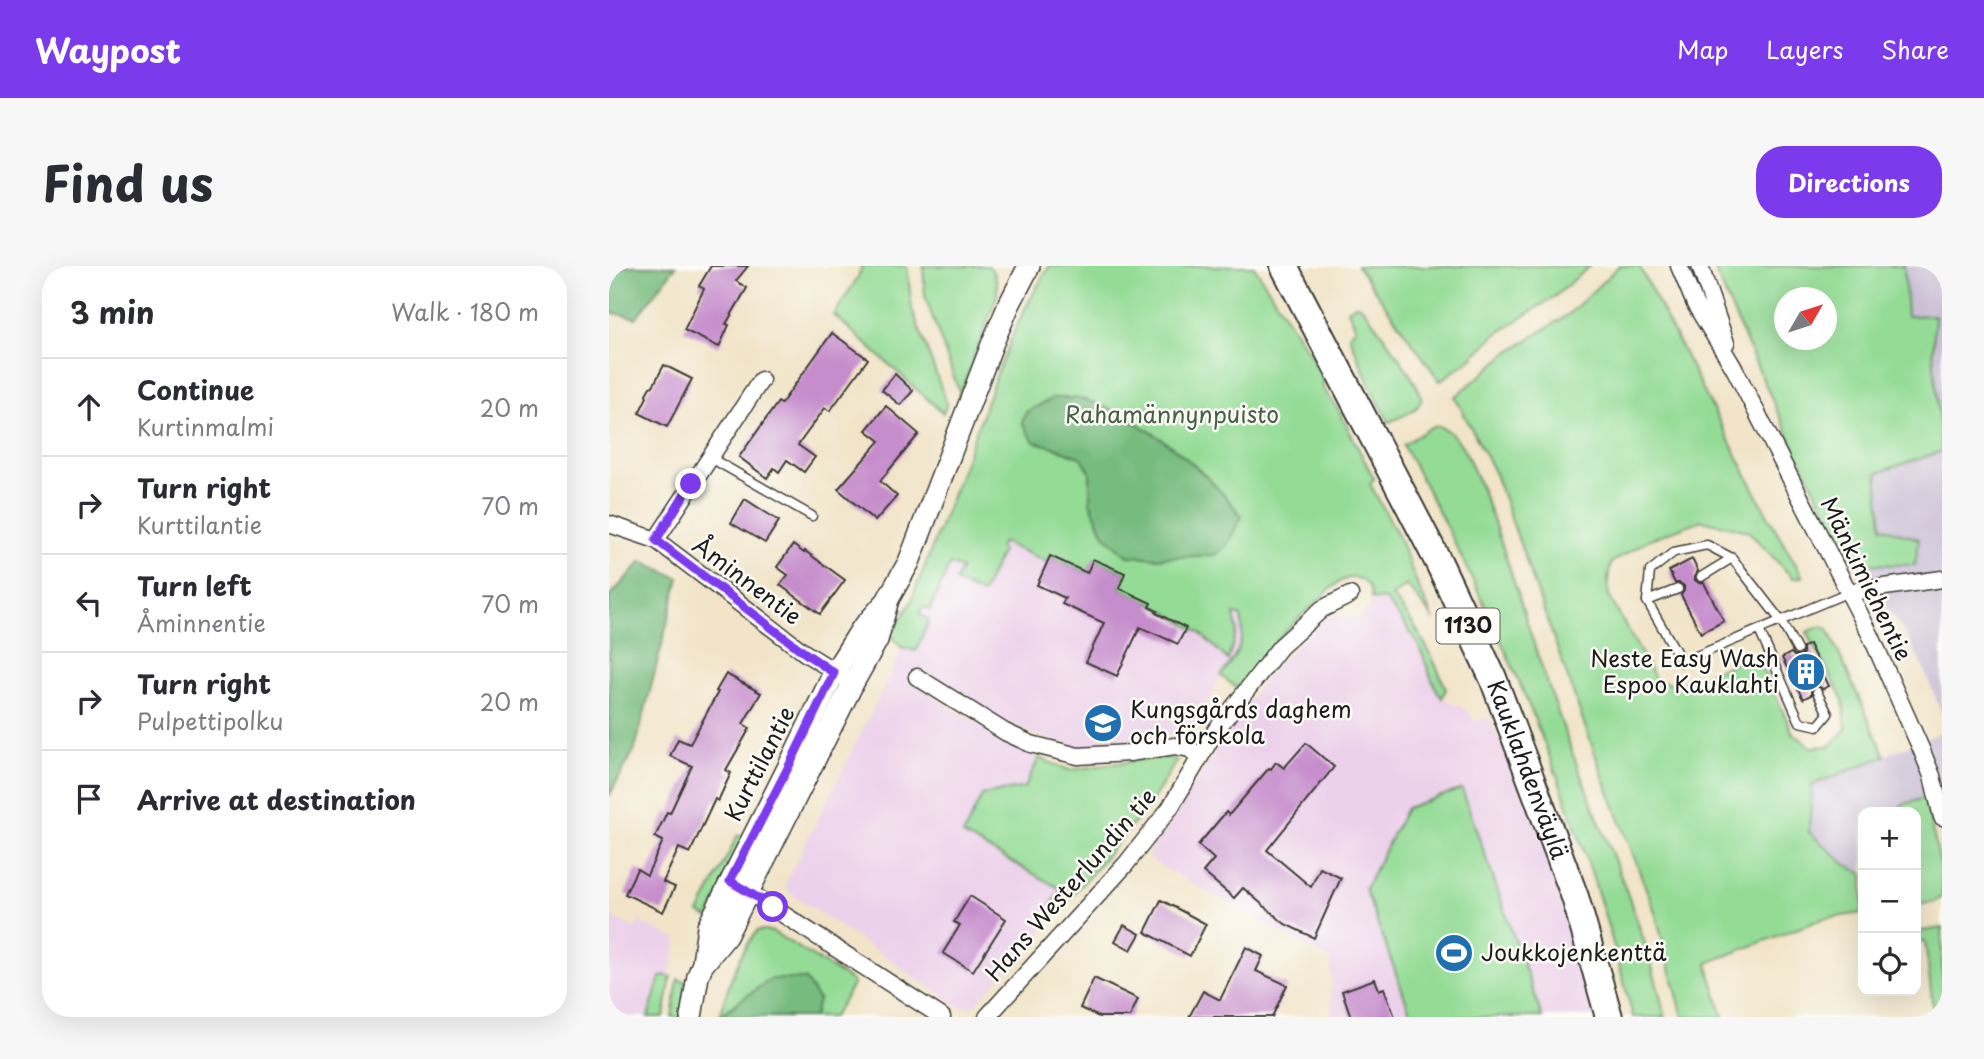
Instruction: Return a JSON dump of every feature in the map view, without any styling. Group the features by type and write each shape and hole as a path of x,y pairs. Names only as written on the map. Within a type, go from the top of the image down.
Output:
{"main road":[{"name":"Kauklahdenväylä","path":"1272,266 1306,309"},
{"name":"Kauklahdenväylä","path":"1284,266 1439,563 1493,678 1575,897 1609,1017"}],"street":[{"name":"Mänkimiehentie","path":"1679,266 1695,304 1734,368 1871,636 1932,776 1942,817"},
{"name":"Mänkimiehentie","path":"1700,266 1734,368"},
{"name":"Kurttilantie","path":"691,1017 703,963 726,936 739,886 792,760 844,678 861,630 887,601 909,562 956,430 1023,268"},
{"path":"656,540 761,380"},
{"name":"Åminnentie","path":"609,524 656,540 805,653 844,678"},
{"path":"1849,592 1942,579"},
{"name":"Hans Westerlundin tie","path":"987,1017 1126,864 1170,808 1216,730 1280,647 1322,609 1350,595"},
{"path":"917,677 1005,732 1031,744 1078,756 1129,753 1175,746 1190,749 1199,757"},
{"path":"739,886 942,1017"}],"lane":[{"path":"709,457 812,516"},
{"path":"1797,650 1781,621 1732,558 1707,545 1674,552 1650,571 1647,601 1682,662 1781,621 1849,592"},
{"path":"1701,577 1732,558"},
{"path":"1647,601 1678,589"},
{"path":"1759,630 1800,722 1818,726 1828,714 1817,692"}],"shaded area":[{"path":"1715,266 1942,266 1942,714 1906,634 1853,564 1819,501 1764,385"},
{"name":"Kungsgårds daghem och förskola","path":"961,473 1241,617 1244,633 1237,652 1221,676 1188,740 1175,735 1078,747 1044,738 996,717 924,669 916,684 949,707 1039,758 1025,787 982,795 963,835 1061,889 1047,911 1056,915 974,1006 963,1007 786,889 786,882 899,657 901,647 891,635 910,604"},
{"path":"1371,599 1386,600 1417,642 1435,688 1442,698 1465,709 1476,722 1488,717 1532,813 1571,925 1595,1017 1331,1017 1331,960 1147,856 1176,816 1240,712 1271,671 1327,616 1338,614 1359,618 1365,613"},
{"path":"1942,732 1942,817 1936,795 1903,807 1858,807 1858,871 1809,832 1812,785"},
{"path":"609,916 635,928 639,922 677,939 664,1017 609,1017"}],"green space":[{"path":"609,266 676,266 636,318 609,312"},
{"path":"862,266 907,266 912,309 947,404 943,413 834,315"},
{"path":"923,266 989,266 994,273 997,296 960,394 925,296"},
{"name":"Rahamännynpuisto","path":"1049,266 1254,266 1312,358 1323,378 1323,388 1338,409 1374,479 1370,484 1398,535 1434,620 1407,585 1392,596 1423,640 1435,664 1446,689 1442,698 1420,648 1409,631 1386,600 1371,599 1369,589 1359,579 1349,578 1332,587 1277,640 1237,688 1221,676 1241,642 1241,617 1234,614 1237,630 1228,660 1200,633 1151,603 1119,588 1125,573 1094,559 1087,573 1050,556 1047,562 1002,542 999,548 1002,551 982,594 955,581 961,569 950,564 930,610 923,607 919,614 929,620 916,651 901,647 891,635 910,604 1022,314"},
{"path":"1357,266 1590,266 1554,297 1495,335 1471,359 1440,381"},
{"path":"1619,266 1639,266 1767,514 1803,577 1793,578 1748,531 1702,520 1648,540 1611,563 1609,596 1656,680 1684,684 1756,654 1793,733 1811,747 1830,746 1846,729 1843,700 1807,632 1822,626 1828,629 1885,756 1812,785 1809,832 1845,864 1858,871 1858,914 1822,919 1707,963 1723,1017 1683,1017 1655,912 1600,768 1495,474 1455,397 1510,351 1569,314"},
{"path":"1715,266 1904,266 1907,316 1935,315 1933,352 1942,451 1877,473 1882,527 1919,539 1915,565 1853,564 1749,348"},
{"path":"1355,305 1363,308 1387,340 1420,394 1421,401 1415,408 1389,422 1371,388 1349,335 1356,328 1348,310"},
{"path":"1053,398 1082,399 1109,409 1152,432 1191,463 1242,516 1227,545 1215,555 1159,558 1128,556 1104,535 1090,502 1090,472 1082,458 1034,442 1022,423 1026,412"},
{"path":"1439,426 1458,441 1485,498 1572,752 1647,949 1665,1017 1633,1017 1590,869 1536,723 1474,582 1403,445 1430,428"},
{"path":"642,561 679,578 635,749 609,796 609,597"},
{"path":"1164,757 1177,760 1149,806 1056,915 1047,911 1061,889 963,835 982,795 1025,787 1039,758 1069,770"},
{"name":"Joukkojenkenttä","path":"1462,789 1542,1017 1412,1017 1365,889 1406,808"},
{"path":"1925,798 1942,872 1942,897 1935,902 1921,904 1921,807 1901,805"},
{"path":"738,835 747,840 708,918 699,913"},
{"path":"1942,928 1942,1017 1934,1017 1925,941 1921,941 1921,931"},
{"path":"757,931 773,932 852,981 853,985 833,1017 814,1017 818,999 742,999 720,1015 734,971 744,950"},
{"path":"664,975 671,977 664,1017 648,1017 660,978"},
{"path":"678,979 686,981 681,1017 672,1017"},
{"path":"771,979 805,979 818,999 814,1017 720,1017 742,999"}],"building":[{"path":"711,266 748,266 736,281 747,288 726,324 729,325 719,347 684,330 704,289 699,286"},
{"path":"832,333 868,359 830,411 825,408 798,445 815,457 804,472 787,460 779,472 774,468 767,478 739,457"},
{"path":"664,365 692,379 667,427 639,413 646,394"},
{"path":"895,374 913,391 900,405 882,390"},
{"path":"886,406 919,434 880,481 897,496 875,521 838,489 880,441 866,430"},
{"path":"745,499 779,521 765,543 731,523"},
{"path":"793,545 845,580 820,614 780,585 788,575 777,567"},
{"path":"1050,556 1087,573 1093,559 1125,573 1119,588 1151,603 1149,607 1157,611 1156,613 1186,628 1178,644 1140,627 1117,676 1086,662 1104,623 1062,604 1065,598 1037,585"},
{"path":"1692,559 1698,571 1695,580 1704,583 1724,621 1701,633 1681,595 1684,586 1675,583 1669,571"},
{"name":"Neste Easy Wash Espoo Kauklahti","path":"1809,644 1829,686 1823,689 1813,687 1811,695 1803,699 1782,658 1791,653 1800,656 1803,647"},
{"path":"726,674 761,693 743,724 750,728 726,770 731,773 718,801 715,799 690,853 679,848 663,882 675,887 663,912 625,894 637,869 647,875 663,841 655,837 667,812 670,813 692,766 670,756 678,739 690,744"},
{"path":"1306,743 1334,767 1267,850 1311,887 1320,868 1341,878 1314,938 1285,924 1243,888 1234,898 1203,872 1214,859 1198,845 1226,812 1229,815 1269,768 1276,762 1284,768"},
{"path":"970,896 1006,919 973,971 943,953 960,925 954,922"},
{"path":"1161,900 1206,924 1190,956 1145,932"},
{"path":"1124,925 1140,934 1131,950 1115,941"},
{"path":"1246,947 1263,956 1256,971 1287,985 1272,1017 1189,1017 1203,991 1220,1000"},
{"path":"1094,978 1138,999 1130,1017 1099,1017 1080,1008"},
{"path":"1375,979 1379,990 1384,988 1395,1017 1351,1017 1342,991"}],"place":[{"name":"Neste Easy Wash Espoo Kauklahti","path":"1806,672"},
{"name":"Kungsgårds daghem och förskola","path":"1103,723"},
{"name":"Joukkojenkenttä","path":"1454,953"}],"route":[{"path":"691,484 656,540 834,673 730,881 773,907"}]}
